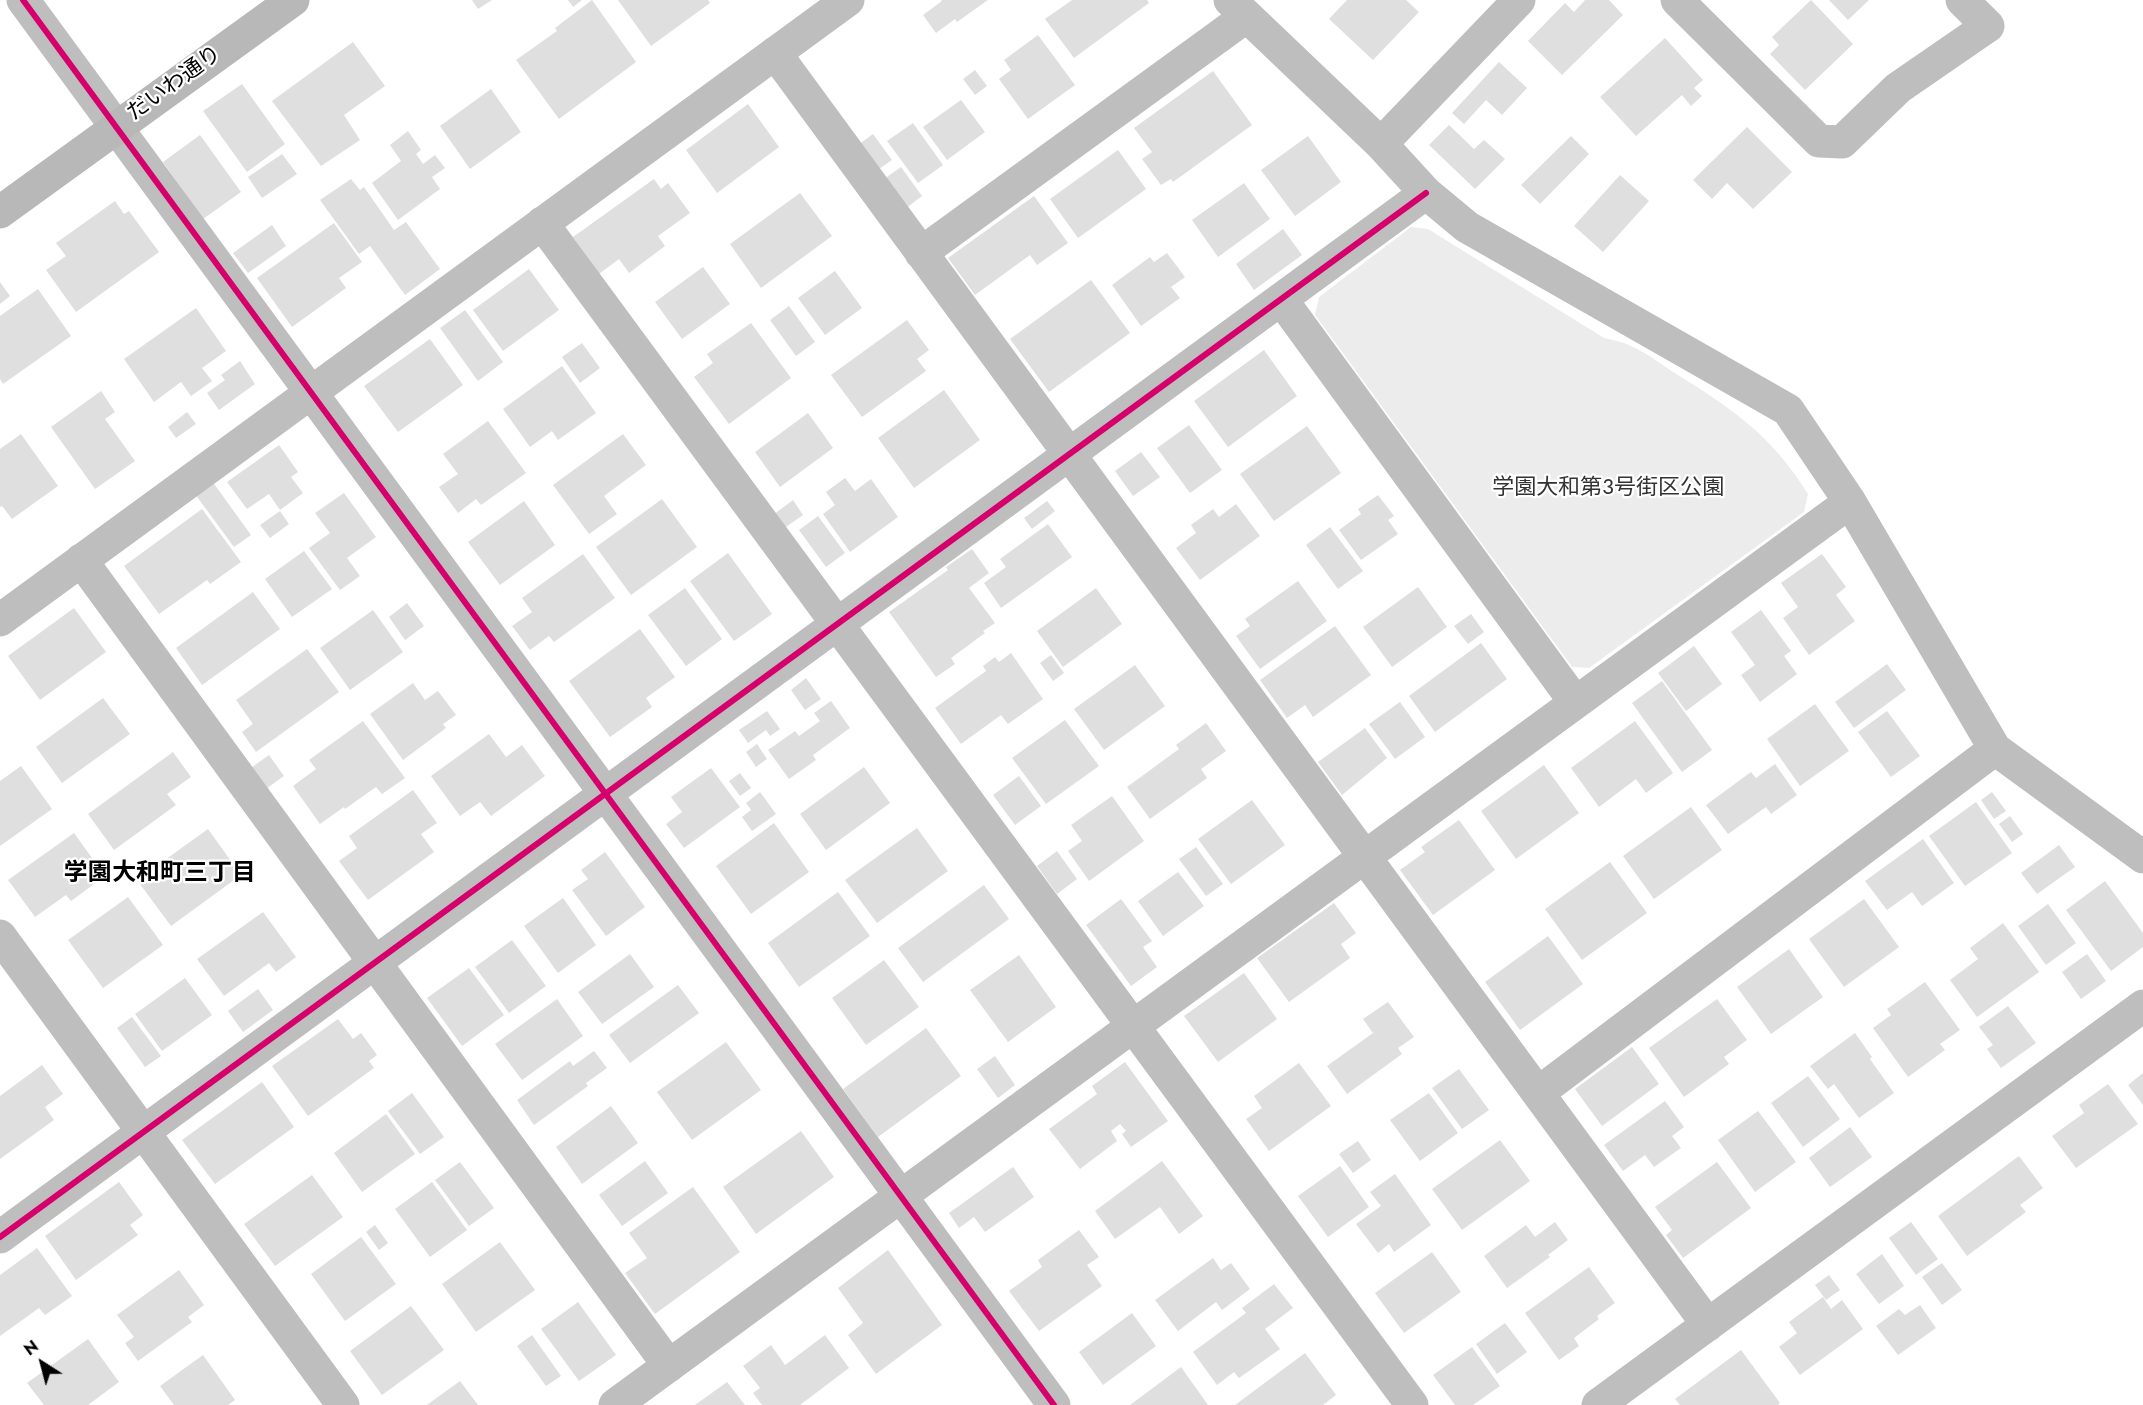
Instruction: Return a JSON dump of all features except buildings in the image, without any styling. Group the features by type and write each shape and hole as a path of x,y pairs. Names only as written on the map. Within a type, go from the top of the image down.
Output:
{"street":[{"path":"23,0 1054,1405"},
{"name":"だいわ通り","path":"0,212 293,0"},
{"path":"0,620 848,0"},
{"path":"1381,144 1519,0"},
{"path":"1677,0 1819,141 1842,142 1898,88 1988,26 1962,0"},
{"path":"921,253 1238,8 1381,144 1426,193 1467,227 1788,410 1850,502 1995,748 2143,857"},
{"path":"775,53 1708,1325"},
{"path":"0,1237 1426,193"},
{"path":"542,223 1412,1405"},
{"path":"1281,299 1575,702"},
{"path":"615,1405 1850,502"},
{"path":"81,560 669,1366"},
{"path":"1538,1093 1995,748"},
{"path":"0,936 343,1405"},
{"path":"1598,1405 2143,1006"}],"green space":[{"name":"学園大和第3号街区公園","path":"1411,227 1428,229 1604,338 1625,343 1643,352 1734,413 1766,440 1794,474 1808,494 1804,512 1589,668 1572,667 1315,315 1319,297"}],"cycle path":[{"path":"23,0 1054,1405"},
{"path":"0,1237 1426,193"}],"district":[{"name":"学園大和町三丁目","path":"160,874"}]}
